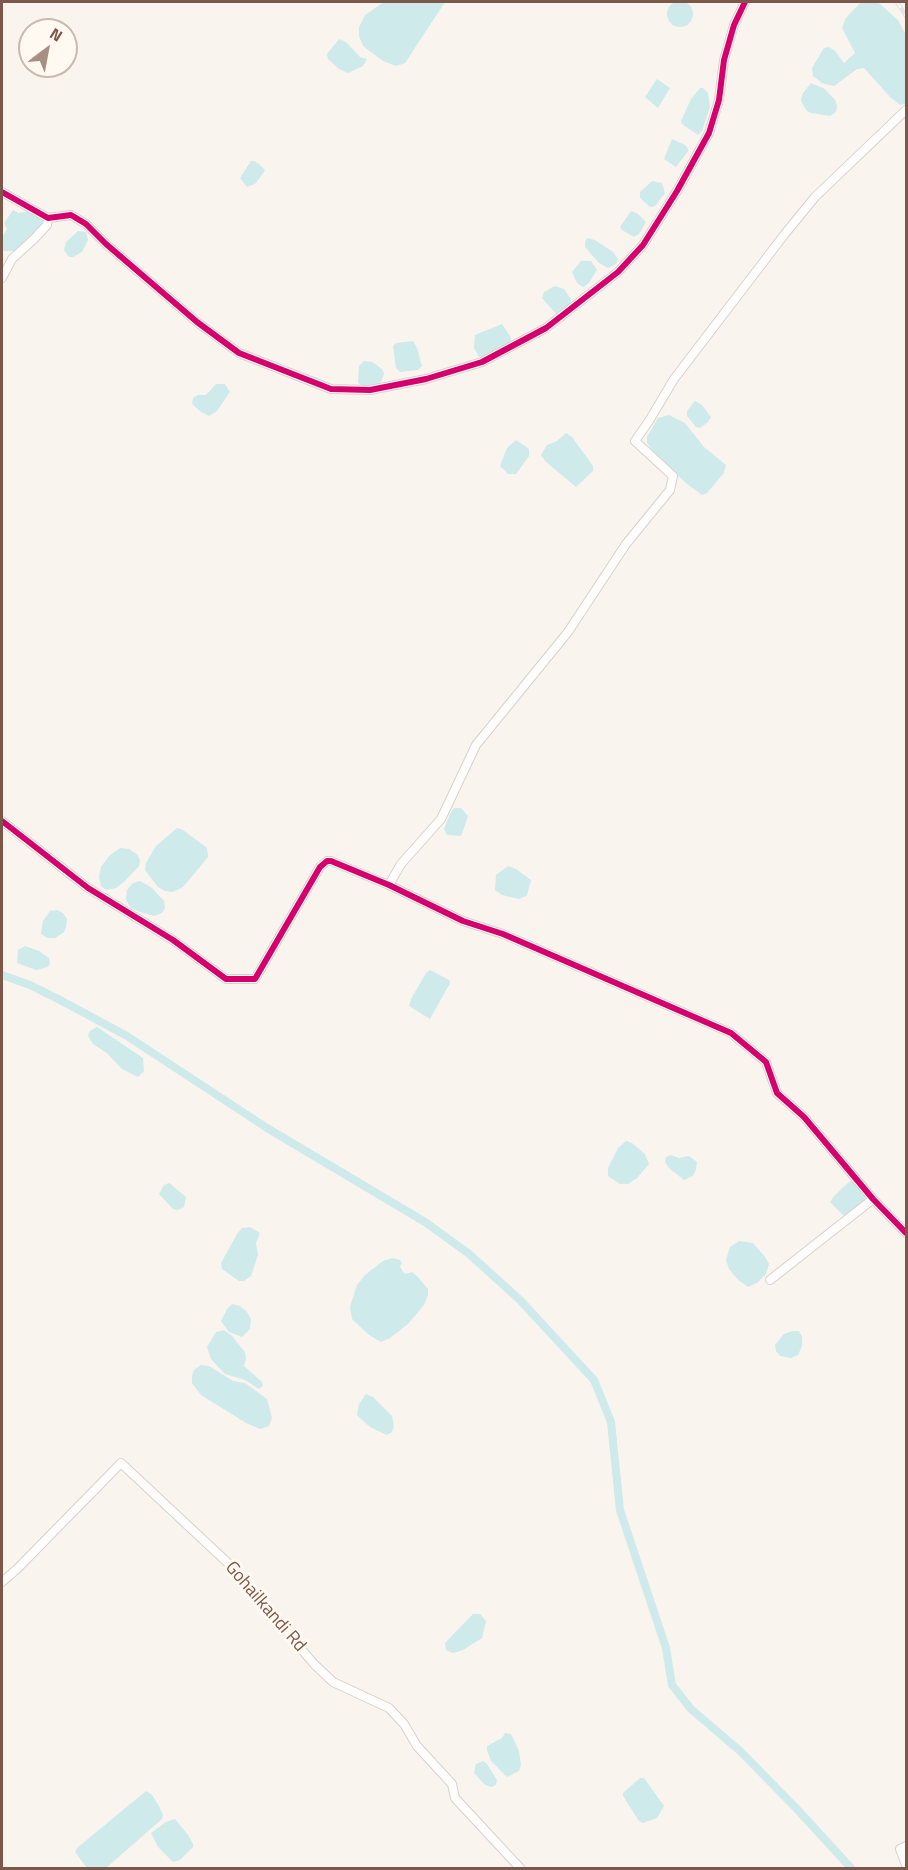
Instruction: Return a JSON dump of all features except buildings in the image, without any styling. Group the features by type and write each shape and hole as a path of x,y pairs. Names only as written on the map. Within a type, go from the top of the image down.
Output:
{"street":[{"path":"2,192 48,218 71,215 86,224 197,322 239,352 330,388 370,390 426,379 482,362 546,328 604,284 643,245 677,191 709,133 719,100 724,60 734,24 745,2"},
{"path":"389,885 401,864 441,819 476,745 568,632 626,544 670,490 673,476 635,441 650,421 674,379 815,197 906,110"},
{"path":"2,278 12,259 47,225 48,218"},
{"path":"2,821 88,888 173,940 226,979 255,979 320,867 327,861 389,885 463,921 503,934 731,1033 766,1062 777,1093 804,1117 873,1199 906,1233"},
{"path":"770,1280 873,1199"},
{"name":"Gohailkandi Rd","path":"2,1582 121,1463 230,1566 333,1682 389,1708 404,1724 417,1746 452,1784 455,1798 520,1869"},
{"path":"906,1846 900,1849 906,1865"}],"water":[{"path":"680,1 689,5 693,14 689,23 680,27 671,23 667,14 671,5"},
{"path":"384,2 445,2 405,63 396,66 383,61 363,46 359,36 359,27 365,15"},
{"path":"861,2 880,4 898,20 906,35 906,103 904,104 900,105 890,97 864,68 857,69 834,86 822,83 813,76 812,68 824,48 829,47 835,51 844,63 855,53 842,28 846,18"},
{"path":"339,39 346,42 360,57 367,59 363,66 348,73 339,69 328,59 327,54"},
{"path":"657,79 670,88 658,108 645,97"},
{"path":"811,83 825,89 835,100 836,112 830,116 807,111 801,100 803,93"},
{"path":"700,88 708,93 710,107 702,131 698,135 681,121 691,99"},
{"path":"672,139 685,145 689,150 676,167 664,159"},
{"path":"251,161 259,164 265,170 255,184 247,187 240,178"},
{"path":"652,181 662,183 665,193 655,206 650,207 640,198 640,192"},
{"path":"13,210 19,213 30,211 43,222 41,229 16,251 2,251 2,237 7,229 4,223"},
{"path":"631,211 646,222 639,234 634,237 620,227"},
{"path":"78,231 86,232 88,240 82,252 69,257 64,250 66,242"},
{"path":"587,238 595,240 613,252 618,259 616,264 608,268 599,263 585,247"},
{"path":"581,261 591,261 597,270 589,283 583,287 577,283 572,272"},
{"path":"555,286 564,289 571,299 569,306 556,314 542,298 544,292"},
{"path":"502,324 510,336 508,346 482,358 479,357 474,348 475,335"},
{"path":"413,341 422,366 418,370 400,372 396,368 393,346 396,343"},
{"path":"364,361 372,362 382,369 384,374 381,382 365,387 358,383 359,366"},
{"path":"216,384 225,384 230,392 217,411 209,416 192,404 193,398 206,395"},
{"path":"695,401 702,405 711,417 700,428 696,427 687,416 687,411"},
{"path":"669,415 685,423 704,447 726,465 724,473 707,493 702,495 687,484 658,458 647,443 647,437 658,418"},
{"path":"566,433 572,437 593,466 593,471 576,487 541,455 547,445 557,441"},
{"path":"516,440 529,449 529,456 516,474 508,474 500,466 507,448"},
{"path":"454,808 461,808 468,816 461,836 447,835 444,829"},
{"path":"177,828 207,848 208,857 183,887 173,892 165,891 158,887 145,870 146,863 156,846"},
{"path":"120,848 129,849 137,854 140,860 139,866 116,888 106,890 101,886 99,877 101,867 109,856"},
{"path":"508,866 531,880 527,895 524,897 519,899 502,895 495,890 496,875"},
{"path":"140,881 152,888 164,901 165,908 162,913 154,916 131,908 126,900 127,890 133,883"},
{"path":"57,910 67,919 66,927 64,932 55,938 47,938 41,934 43,921 50,911"},
{"path":"25,946 49,958 48,967 36,970 17,963 18,950"},
{"path":"430,970 449,980 450,983 430,1019 409,1006 426,973"},
{"path":"97,1027 143,1058 144,1071 138,1077 122,1069 107,1053 93,1044 88,1036 90,1031"},
{"path":"626,1141 645,1154 649,1164 637,1178 628,1184 620,1184 608,1176 608,1168 618,1148"},
{"path":"671,1155 679,1158 689,1156 697,1162 693,1176 684,1180 669,1168 665,1162 666,1157"},
{"path":"850,1181 854,1181 866,1196 862,1204 845,1217 830,1202"},
{"path":"169,1183 186,1197 184,1207 178,1210 173,1209 159,1194 164,1185"},
{"path":"250,1227 260,1233 256,1243 258,1255 251,1276 244,1281 239,1281 222,1269 221,1263 237,1234 242,1228"},
{"path":"739,1241 753,1243 769,1264 766,1274 757,1283 748,1287 737,1279 729,1269 726,1260 730,1247"},
{"path":"393,1258 400,1260 403,1272 406,1274 412,1272 417,1276 428,1289 428,1295 424,1305 408,1324 381,1342 369,1335 352,1319 350,1307 357,1285 365,1275 383,1261"},
{"path":"232,1304 240,1306 251,1319 250,1329 242,1337 229,1332 221,1321"},
{"path":"224,1330 245,1352 244,1366 262,1382 263,1386 259,1389 245,1380 225,1374 211,1359 207,1347 216,1332"},
{"path":"799,1331 802,1337 802,1346 798,1355 791,1358 780,1356 775,1345 784,1334"},
{"path":"201,1365 209,1366 233,1381 245,1383 267,1399 272,1418 269,1426 260,1429 246,1423 201,1395 192,1383 192,1376 194,1370"},
{"path":"366,1394 373,1397 392,1416 394,1426 392,1432 387,1435 370,1427 357,1415 359,1404"},
{"path":"473,1614 480,1614 486,1621 482,1638 463,1650 453,1653 446,1650 445,1643"},
{"path":"505,1733 511,1734 515,1742 521,1765 519,1771 507,1777 491,1761 487,1750 487,1746 502,1738"},
{"path":"483,1761 497,1780 496,1785 491,1787 485,1785 474,1773 476,1764"},
{"path":"640,1778 644,1778 664,1806 657,1818 643,1823 639,1821 623,1796 623,1793"},
{"path":"146,1791 152,1795 159,1806 163,1815 162,1819 106,1868 87,1868 75,1852 77,1848"},
{"path":"175,1819 188,1835 193,1847 180,1860 173,1862 158,1847 151,1833 166,1822"}],"waterway":[{"path":"2,975 30,985 127,1036 267,1128 425,1222 468,1253 520,1300 594,1380 611,1422 620,1510 666,1648 672,1685 691,1709 740,1751 851,1868"}],"railway":[{"path":"897,2 906,16"}],"cycle path":[{"path":"2,192 48,218 71,215 86,224 197,322 239,353 331,389 370,390 426,379 482,362 546,328 618,272 643,245 677,191 709,133 719,100 724,60 734,25 745,2"},
{"path":"2,821 88,888 173,940 226,979 255,979 320,867 327,861 331,861 389,885 463,921 503,934 731,1033 766,1062 777,1093 804,1117 873,1199 906,1233"}]}
